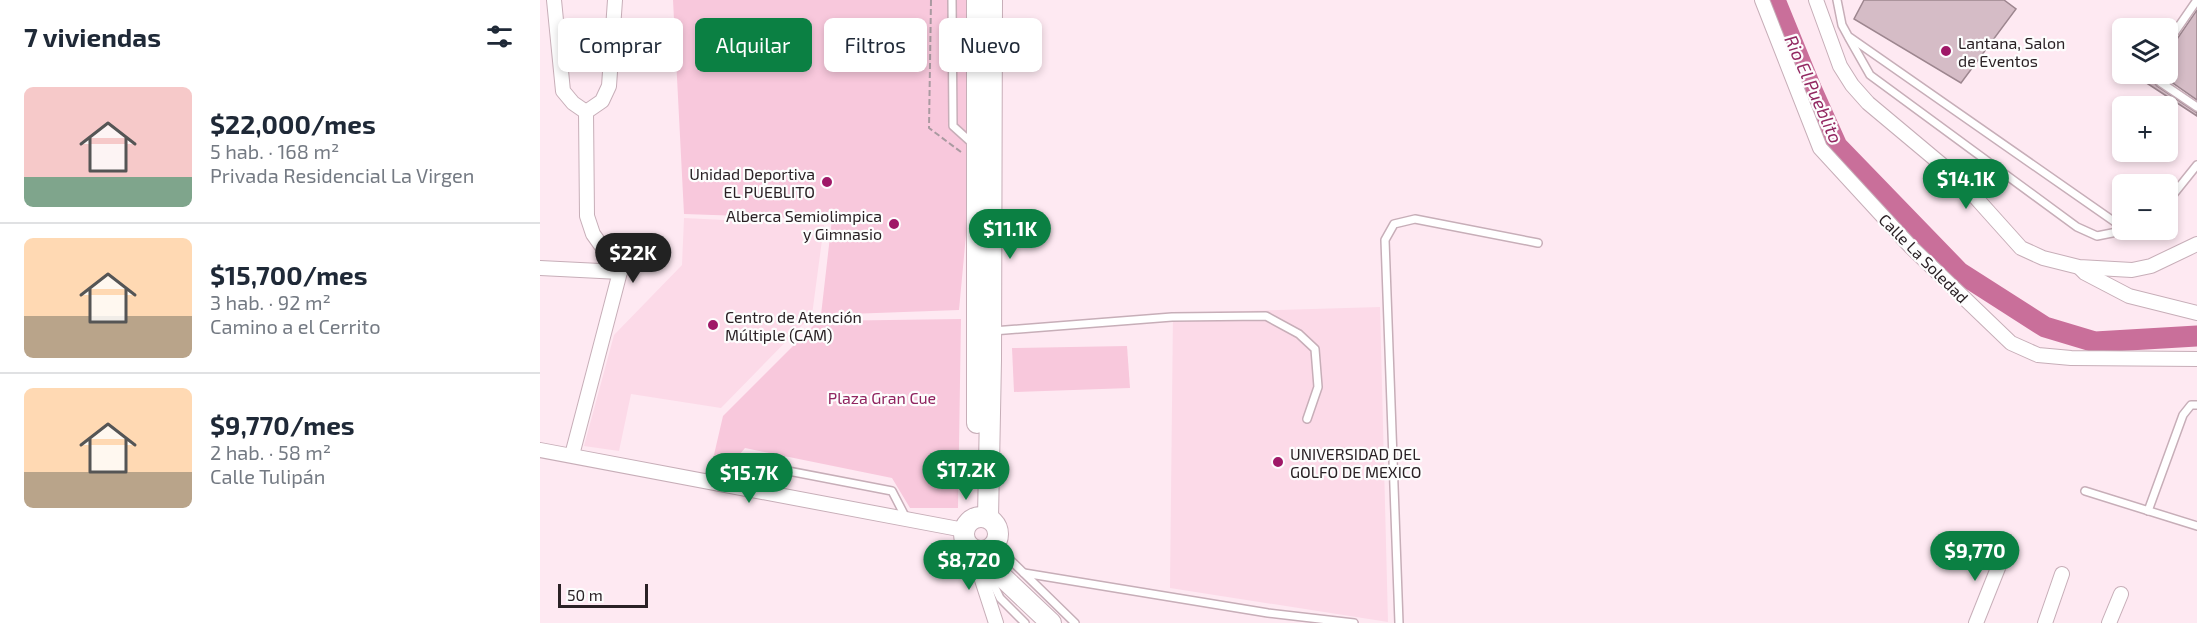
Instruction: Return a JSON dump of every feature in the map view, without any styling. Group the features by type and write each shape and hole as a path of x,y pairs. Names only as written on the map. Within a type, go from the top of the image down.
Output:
{"street":[{"path":"554,0 563,91 573,103 586,112"},
{"path":"586,112 602,101 609,86 615,0"},
{"path":"977,0 991,331 983,517"},
{"path":"983,517 982,154 992,0"},
{"name":"Calle La Soledad","path":"1762,0 1820,148 1911,247 2011,343 2037,355 2071,358 2197,359"},
{"path":"1816,0 1840,66 1852,85 1868,103 1960,180 2021,248 2043,258 2079,267 2132,270 2151,266 2197,244"},
{"path":"586,112 586,216 593,234 620,272"},
{"path":"2079,267 2085,273 2128,296 2197,313"},
{"path":"540,268 620,272"},
{"path":"572,455 620,272"},
{"path":"540,450 964,530"},
{"path":"985,551 998,537 998,529 994,522 983,517 967,524 964,537 985,551 996,571 1051,623"},
{"path":"985,551 996,623"},
{"path":"1976,623 2004,553"},
{"path":"2044,623 2062,574"},
{"path":"2109,623 2121,594"}],"lane":[{"path":"952,0 953,126 982,154"},
{"path":"1837,0 1842,25 1870,75 2077,227 2097,236 2112,232"},
{"path":"2178,28 2197,0"},
{"path":"1848,36 2112,220"},
{"path":"2163,84 2197,107"},
{"path":"2178,189 2197,165"},
{"path":"1399,623 1385,240 1394,224 1415,219 1538,243"},
{"path":"991,331 1172,317 1266,316 1299,334 1315,349 1318,387 1307,419"},
{"path":"2148,511 2183,415 2191,405 2197,405"},
{"path":"734,485 757,465 892,491 906,518"},
{"path":"2085,491 2197,526"},
{"path":"985,551 1024,573 1075,623"},
{"path":"985,551 1000,598 1025,623"},
{"path":"1024,573 1268,613 1354,623"}],"path":[{"path":"931,0 929,128 982,154"}],"shaded area":[{"name":"Centro de Atención Múltiple (CAM)","path":"684,218 824,225 812,315 721,408 631,394 619,451 584,446 614,335 682,265"},
{"name":"UNIVERSIDAD DEL GOLFO DE MEXICO","path":"1380,307 1388,622 1170,588 1173,313"}],"green space":[{"name":"Unidad Deportiva EL PUEBLITO","path":"673,0 970,0 970,18 939,18 939,72 972,72 974,149 959,310 821,315 832,219 684,214 677,72 683,72 683,18 674,18"},
{"name":"Plaza Gran Cue","path":"961,319 958,508 910,508 892,478 745,448 723,474 710,472 723,416 818,321"},
{"path":"1127,346 1130,388 1014,392 1012,348"}],"building":[{"name":"Lantana, Salon de Eventos","path":"1864,0 2004,0 2016,9 1961,83 1854,19"},
{"path":"2197,10 2197,100 2174,84 2178,84 2178,38"},
{"path":"2148,84 2155,84 2172,96 2166,96"},
{"path":"2178,100 2197,113 2197,116 2178,104"}],"waterway":[{"name":"Rio El Pueblito","path":"1775,0 1837,146 1959,272 2045,327 2095,342 2197,336"}],"place":[{"name":"Lantana, Salon de Eventos","path":"1946,51"},
{"name":"Unidad Deportiva EL PUEBLITO","path":"827,182"},
{"name":"Alberca Semiolimpica y Gimnasio","path":"894,224"},
{"name":"Centro de Atención Múltiple (CAM)","path":"713,325"},
{"name":"UNIVERSIDAD DEL GOLFO DE MEXICO","path":"1278,462"}]}
